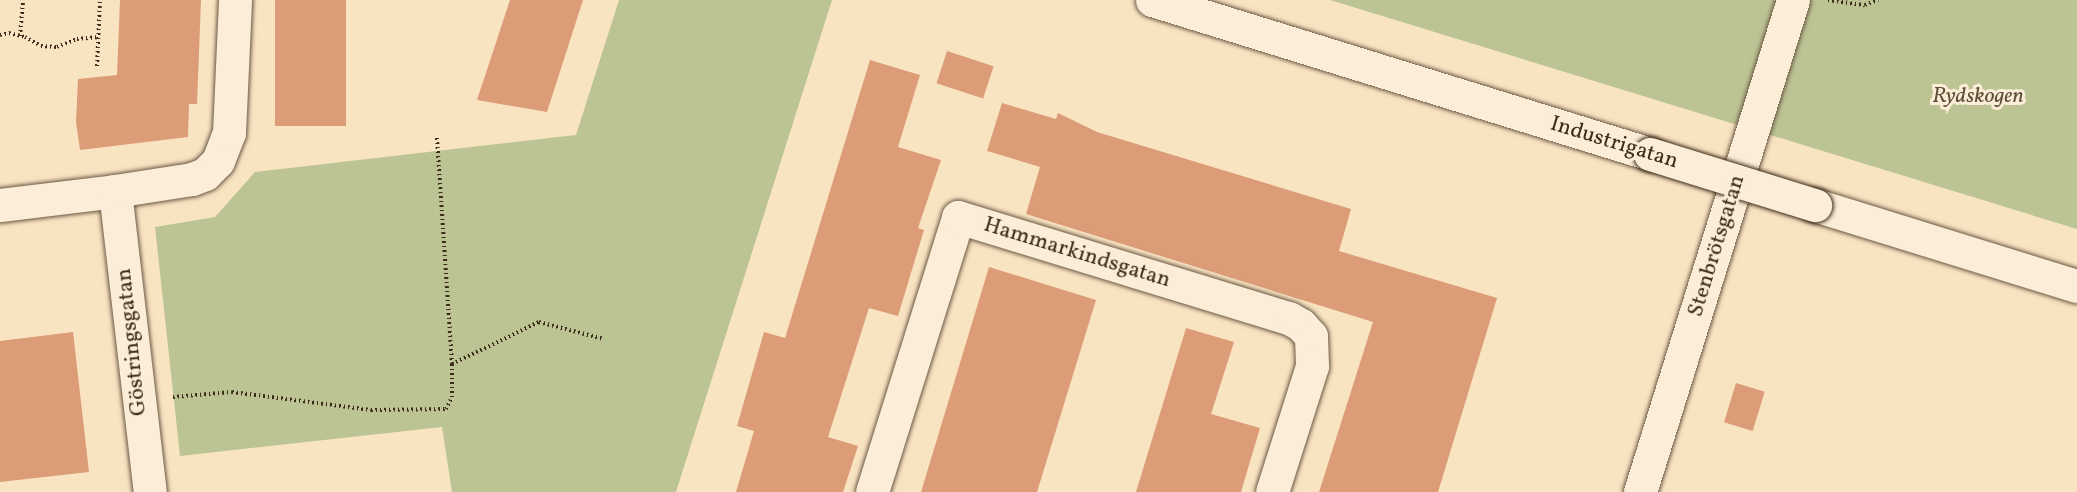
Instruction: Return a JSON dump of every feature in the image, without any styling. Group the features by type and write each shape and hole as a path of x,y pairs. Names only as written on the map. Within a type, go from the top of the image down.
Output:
{"street":[{"path":"0,205 192,180 205,174 218,161 229,134 235,0"},
{"name":"Industrigatan","path":"1152,0 2077,286"},
{"name":"Stenbrötsgatan","path":"1640,492 1793,0"},
{"name":"Göstringsgatan","path":"115,191 150,492"},
{"name":"Hammarkindsgatan","path":"872,492 958,217 1289,318 1301,325 1311,336 1312,366 1272,492"}],"path":[{"path":"20,36 23,0"},
{"path":"97,66 99,0"},
{"path":"1827,0 1865,5 1878,0"},
{"path":"0,35 9,33 41,46 57,47 77,39 99,37"},
{"path":"139,402 232,392 371,410 446,409 452,397 452,364 437,137"},
{"path":"452,364 539,322 604,339"}],"green space":[{"path":"619,0 832,0 676,492 452,492 442,427 180,456 155,227 215,217 255,172 576,135"},
{"name":"Rydskogen","path":"1330,0 2077,0 2077,229"}],"building":[{"path":"120,0 201,0 197,104 189,104 188,137 80,150 76,122 78,79 117,75"},
{"path":"275,0 346,0 346,126 275,126"},
{"path":"510,0 583,0 547,112 477,100"},
{"path":"947,51 994,66 983,98 936,83"},
{"path":"870,60 920,75 898,147 941,160 918,228 924,230 898,316 869,308 828,437 858,446 843,492 736,492 754,431 737,426 764,332 785,338"},
{"path":"1002,103 1056,119 1058,113 1097,132 1351,209 1339,251 1497,298 1438,492 1319,492 1373,322 1026,214 1040,167 987,151"},
{"path":"989,267 1096,300 1037,492 921,492"},
{"path":"1186,328 1234,342 1211,414 1260,428 1241,492 1136,492"},
{"path":"73,332 89,472 0,482 0,341"},
{"path":"1736,383 1765,392 1753,431 1724,422"}]}
